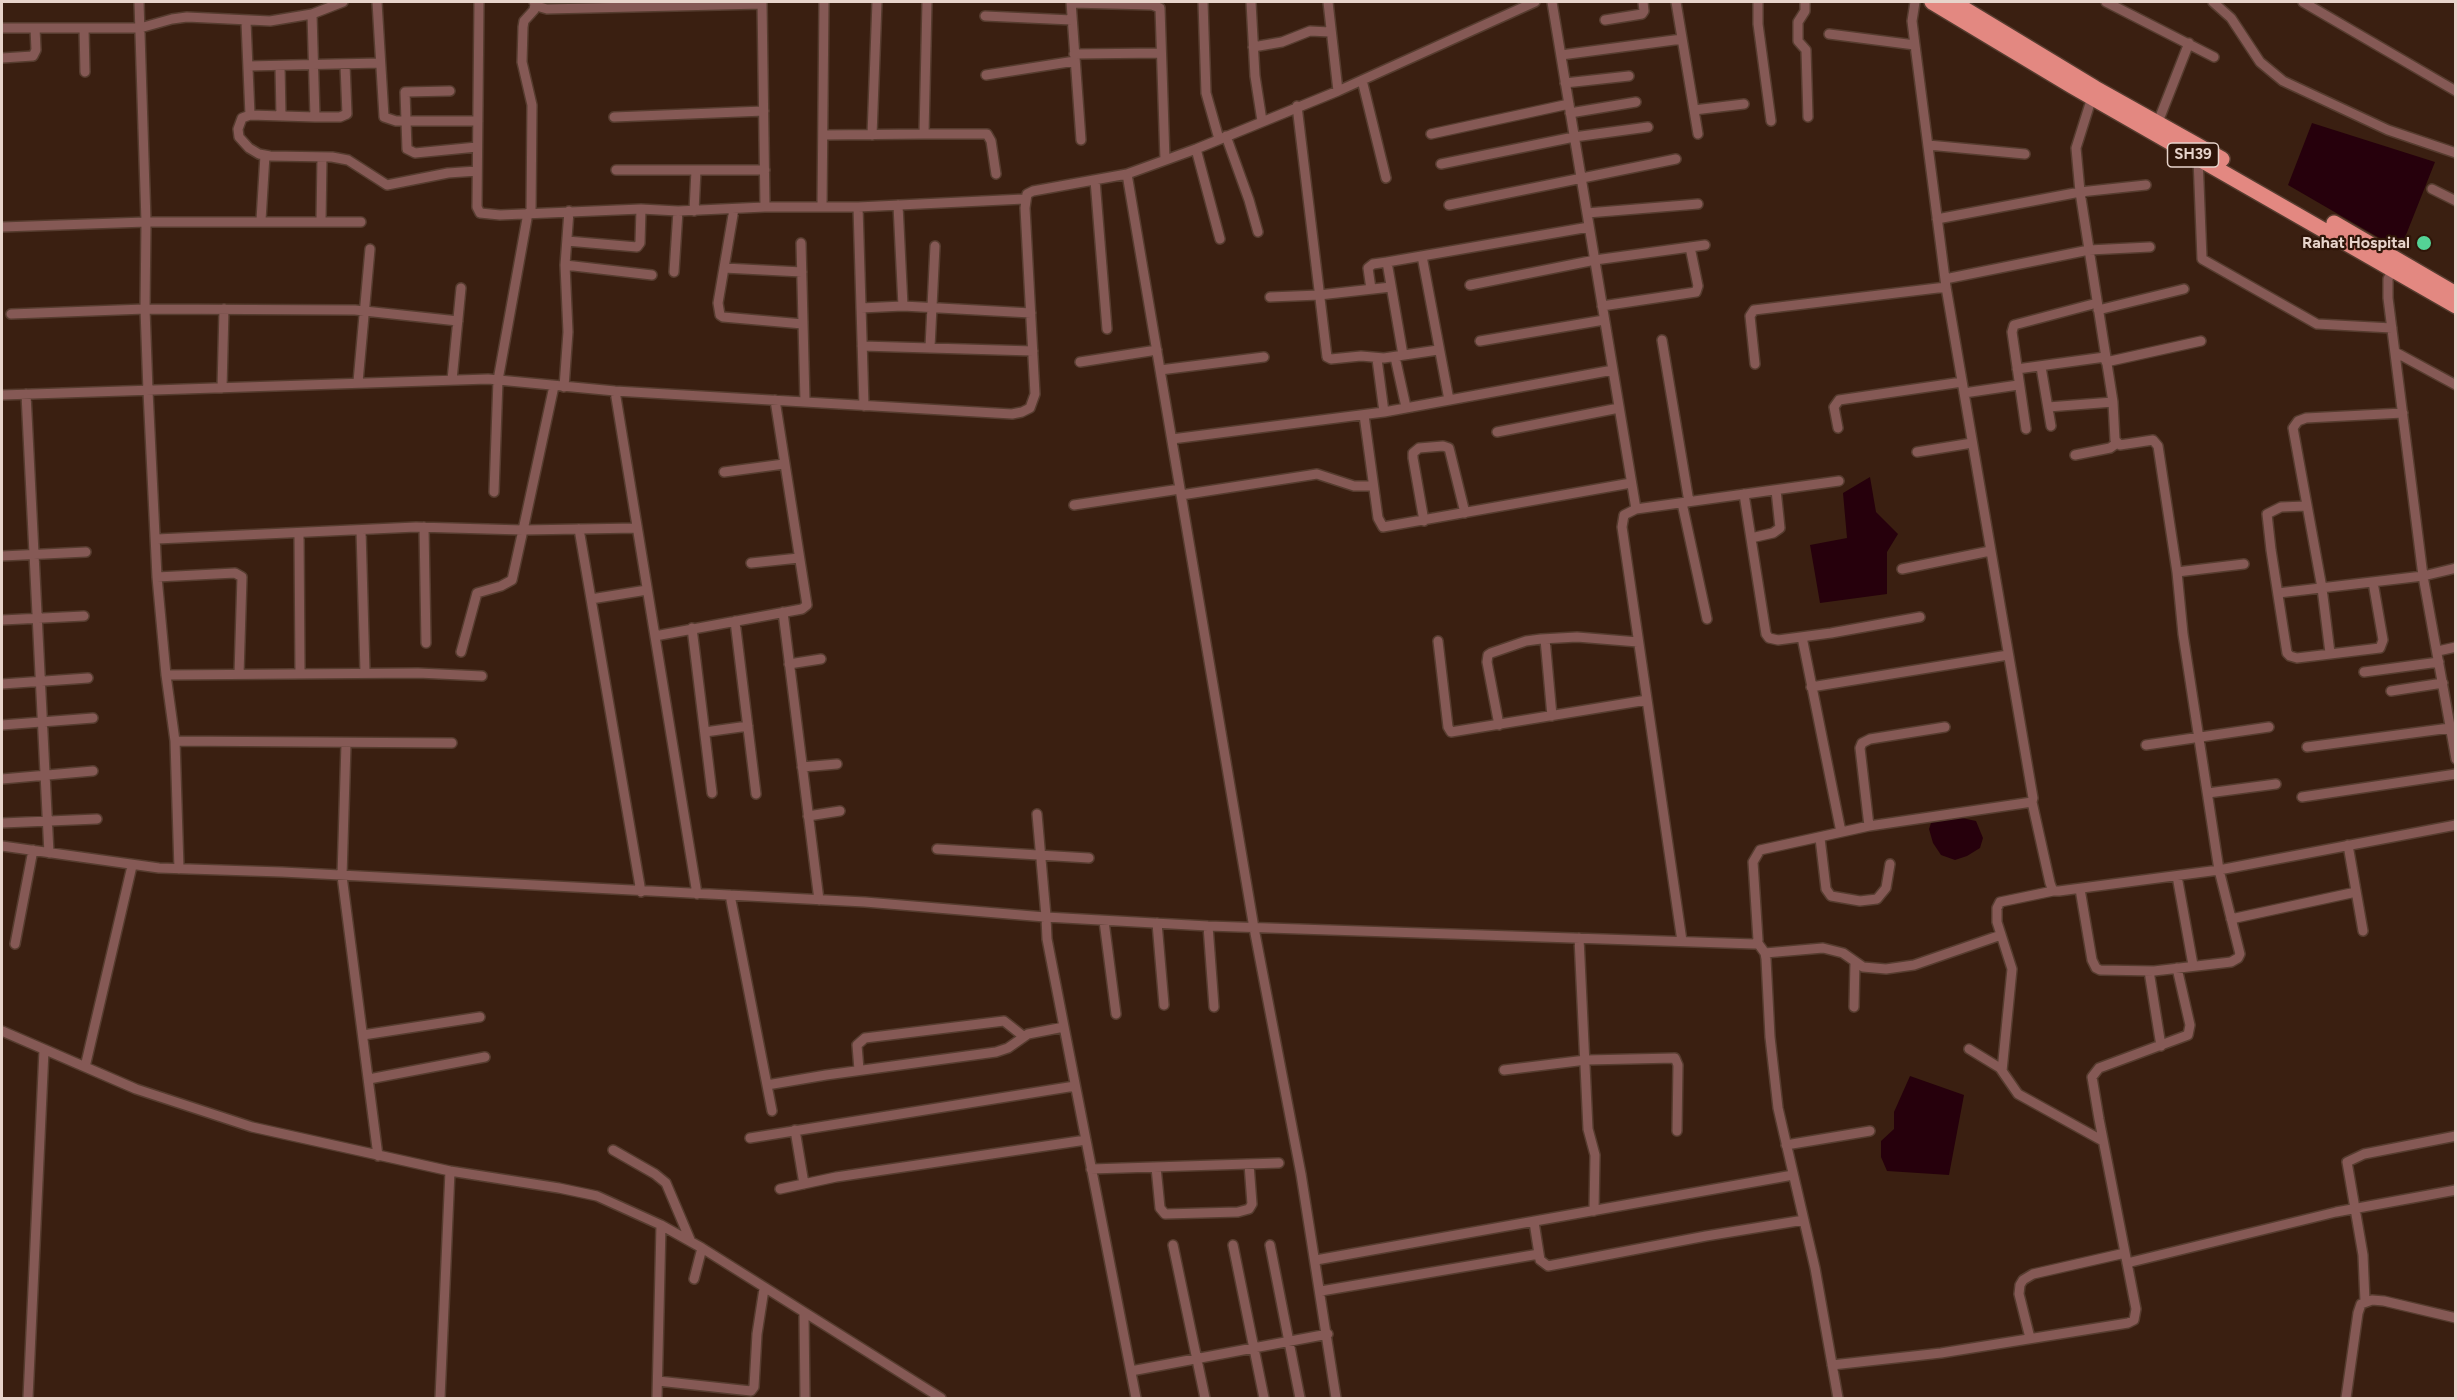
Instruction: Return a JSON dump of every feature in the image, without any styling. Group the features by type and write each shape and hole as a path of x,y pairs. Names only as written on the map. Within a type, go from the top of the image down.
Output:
{"main road":[{"name":"SH39","path":"1932,2 2094,93 2198,158 2395,265 2456,294"},
{"name":"SH39","path":"1953,2 2041,62"},
{"name":"SH39","path":"2094,93 2158,122 2395,265 2456,306"}],"street":[{"path":"140,2 148,391 157,539 157,577 175,741 179,869"},
{"path":"2,28 140,28 187,17 246,22 270,21 312,14 343,2"},
{"path":"377,2 384,117 396,122 478,121"},
{"path":"479,2 477,207 480,213 500,215 641,209 694,211 765,207 858,207 1024,199"},
{"path":"822,207 825,2"},
{"path":"872,135 877,2"},
{"path":"924,134 927,2"},
{"path":"1081,140 1071,2 1157,6 1161,14 1165,160"},
{"path":"1203,2 1206,93 1258,232"},
{"path":"1251,2 1262,121"},
{"path":"1328,2 1338,91"},
{"path":"2,395 358,382 498,380 615,391 1012,414 1022,412 1030,408 1035,394 1024,199 1027,194 1127,174 1196,149 1338,91 1535,2"},
{"path":"1552,2 1636,509"},
{"path":"1605,20 1642,14 1643,2"},
{"path":"1676,2 1698,134"},
{"path":"1758,2 1758,24 1771,121"},
{"path":"1805,2 1805,11 1798,22 1798,41 1806,50 1808,117"},
{"path":"1915,2 1912,21 1914,45 1946,283 2032,802 2054,891"},
{"path":"2106,2 2214,57"},
{"path":"2213,2 2230,18 2260,62 2283,81 2388,130 2456,153"},
{"path":"2303,2 2456,91"},
{"path":"494,492 498,380 529,213 532,105 522,62 523,27 534,10 534,3 547,9 762,3 765,207"},
{"path":"312,14 315,117"},
{"path":"985,16 1072,20"},
{"path":"246,22 250,115"},
{"path":"2,58 33,56 36,50 35,28"},
{"path":"84,28 85,72"},
{"path":"1254,47 1282,42 1310,31 1330,32"},
{"path":"1829,34 1914,45"},
{"path":"1561,55 1683,39"},
{"path":"2158,122 2189,43"},
{"path":"986,75 1075,57 1161,53"},
{"path":"248,66 380,63"},
{"path":"345,64 347,114 340,117 250,115 242,118 239,137 249,148 265,155 348,160 387,185 448,173 477,171"},
{"path":"280,66 281,116"},
{"path":"1565,83 1629,76"},
{"path":"1362,80 1386,178"},
{"path":"450,91 405,92 405,144 410,152 477,147"},
{"path":"2094,93 2076,148 2097,307 2114,402 2117,443"},
{"path":"1431,134 1569,108 1636,102"},
{"path":"1694,110 1744,104"},
{"path":"1297,106 1327,357 1331,359 1361,356 1377,359 1438,350"},
{"path":"614,117 764,111"},
{"path":"1441,164 1574,137 1648,127"},
{"path":"823,135 987,134 991,141 996,174"},
{"path":"1928,145 2025,154"},
{"path":"1196,149 1220,239"},
{"path":"261,220 265,155"},
{"path":"321,221 322,157"},
{"path":"2198,158 2202,260 2317,324 2392,328"},
{"path":"1449,205 1676,159"},
{"path":"616,170 765,170"},
{"path":"694,211 696,170"},
{"path":"1127,174 1254,928 1316,1260 1336,1398"},
{"path":"1095,180 1107,329"},
{"path":"1937,219 2080,192 2146,185"},
{"path":"2432,189 2456,201"},
{"path":"1587,213 1698,204"},
{"path":"898,205 903,306"},
{"path":"858,207 864,406"},
{"path":"567,241 637,247 640,243 641,209"},
{"path":"734,209 718,310 723,317 803,324"},
{"path":"564,387 568,332 565,265 569,211"},
{"path":"674,272 678,211"},
{"path":"2,227 261,220 361,222"},
{"path":"1371,289 1368,268 1373,264 1589,227"},
{"path":"801,243 805,402"},
{"path":"1470,285 1594,260 1705,244"},
{"path":"930,347 935,246"},
{"path":"1602,306 1696,292 1698,286 1690,247"},
{"path":"1755,364 1750,316 1754,310 1946,283 2089,250 2150,247"},
{"path":"358,382 370,249"},
{"path":"1422,256 1449,400"},
{"path":"1387,261 1406,408"},
{"path":"565,265 652,275"},
{"path":"2395,265 2387,287 2392,328 2423,576 2443,683 2451,701 2450,728 2456,759"},
{"path":"724,268 802,272"},
{"path":"1270,297 1319,295 1391,287"},
{"path":"452,380 461,288"},
{"path":"2026,429 2018,385 2012,332 2014,325 2184,289"},
{"path":"861,308 903,306 1031,313"},
{"path":"11,314 145,309 364,311 458,321"},
{"path":"222,388 224,309"},
{"path":"1480,341 1604,320"},
{"path":"1662,340 1685,502 1707,619"},
{"path":"2017,369 2106,359 2200,341"},
{"path":"862,346 1033,351"},
{"path":"1080,362 1157,350"},
{"path":"2395,352 2456,385"},
{"path":"1160,369 1264,357"},
{"path":"1377,359 1384,412"},
{"path":"2041,367 2051,426"},
{"path":"1172,439 1384,412 1613,370"},
{"path":"1838,428 1834,407 1839,400 1962,382"},
{"path":"1964,393 2018,385"},
{"path":"461,652 477,593 512,580 554,386"},
{"path":"615,391 697,894"},
{"path":"26,394 50,853"},
{"path":"655,636 802,609 807,605 775,400"},
{"path":"2048,407 2114,402"},
{"path":"1497,432 1619,408"},
{"path":"2330,653 2322,588 2306,506 2294,424 2306,418 2403,413"},
{"path":"1364,414 1378,518 1383,527 1631,483"},
{"path":"2080,889 2092,960 2096,968 2148,971 2236,961 2240,954 2219,870 2157,442 2148,440 2120,445 2117,443"},
{"path":"1917,452 1972,443"},
{"path":"2075,455 2110,448 2117,443"},
{"path":"1424,521 1413,458 1413,453 1419,448 1443,446 1449,448 1465,513"},
{"path":"724,472 784,464"},
{"path":"1074,505 1317,474 1353,486 1373,486"},
{"path":"1682,941 1622,527 1624,516 1636,509 1839,481"},
{"path":"1751,538 1773,533 1780,528 1776,490"},
{"path":"1744,494 1766,634 1774,640 1920,617"},
{"path":"2306,506 2281,507 2268,514 2267,525 2290,656 2298,658 2374,649 2382,646 2373,582"},
{"path":"157,539 424,528 523,530 637,528"},
{"path":"424,528 426,643"},
{"path":"579,529 641,892"},
{"path":"361,530 364,672"},
{"path":"298,533 300,673"},
{"path":"1902,569 1990,551"},
{"path":"2,556 86,552"},
{"path":"751,563 798,558"},
{"path":"2176,572 2244,564"},
{"path":"2278,593 2423,576 2456,568"},
{"path":"157,577 235,573 242,577 239,674"},
{"path":"591,599 647,590"},
{"path":"783,612 819,900"},
{"path":"2,620 84,616"},
{"path":"735,621 756,794"},
{"path":"692,628 712,793"},
{"path":"1499,725 1487,662 1488,655 1526,641 1545,639 1577,637 1638,642"},
{"path":"1802,637 1842,832"},
{"path":"1545,639 1552,716"},
{"path":"1438,640 1449,730 1454,732 1647,700"},
{"path":"2438,651 2456,647"},
{"path":"1811,687 2008,655"},
{"path":"789,664 821,659"},
{"path":"2364,672 2439,662"},
{"path":"166,675 364,672 448,673 482,676"},
{"path":"2,684 88,678"},
{"path":"2391,691 2443,683"},
{"path":"2,725 93,718"},
{"path":"705,732 748,726"},
{"path":"1869,826 1860,748 1862,743 1945,727"},
{"path":"2146,745 2269,727"},
{"path":"2307,747 2450,728"},
{"path":"175,741 452,744"},
{"path":"346,744 342,876 378,1156"},
{"path":"802,767 837,764"},
{"path":"2,779 93,771"},
{"path":"2301,797 2456,774"},
{"path":"2208,793 2276,784"},
{"path":"1838,1398 1773,1071 1765,953 1757,942 1753,862 1756,854 1765,848 1869,826 2032,802"},
{"path":"808,816 840,811"},
{"path":"1037,814 1047,939 1136,1398"},
{"path":"2,823 97,819"},
{"path":"2002,1071 2012,969 1996,914 1998,905 2054,891 2219,870 2456,825"},
{"path":"1820,838 1826,889 1831,896 1860,901 1877,899 1886,888 1890,864"},
{"path":"2,846 132,866 819,900 1104,921 1254,928 1757,942"},
{"path":"2348,846 2363,931"},
{"path":"937,849 1089,858"},
{"path":"15,944 33,850"},
{"path":"85,1067 132,866"},
{"path":"2177,876 2193,965"},
{"path":"2231,919 2356,892"},
{"path":"730,896 772,1111"},
{"path":"1104,921 1116,1014"},
{"path":"1157,923 1164,1005"},
{"path":"1208,926 1214,1007"},
{"path":"1765,953 1823,948 1843,953 1863,967 1886,969 1914,965 2001,935"},
{"path":"1579,938 1588,1129 1596,1155 1594,1211"},
{"path":"1854,1007 1855,962"},
{"path":"1832,1365 1941,1353 2128,1323 2134,1320 2136,1309 2093,1085 2095,1072 2183,1038 2190,1032 2177,968"},
{"path":"2148,971 2161,1046"},
{"path":"363,1035 480,1017"},
{"path":"859,1070 856,1045 865,1038 1004,1021 1023,1036"},
{"path":"767,1085 1003,1050 1023,1036 1064,1027"},
{"path":"2,1031 136,1089 252,1127 450,1171 597,1196 661,1225 702,1248 941,1398"},
{"path":"1969,1049 2002,1071 2018,1094 2103,1141"},
{"path":"28,1398 44,1050"},
{"path":"1504,1070 1586,1060 1670,1056 1675,1058 1678,1065 1677,1131"},
{"path":"369,1079 485,1057"},
{"path":"750,1138 1075,1086"},
{"path":"795,1130 804,1184"},
{"path":"1786,1145 1870,1131"},
{"path":"2365,1301 2362,1255 2346,1166 2350,1159 2364,1154 2456,1136"},
{"path":"780,1189 836,1177 1086,1140"},
{"path":"613,1150 655,1174 666,1183 691,1242"},
{"path":"1091,1169 1279,1163"},
{"path":"1156,1167 1160,1208 1165,1214 1238,1212 1249,1209 1251,1204 1250,1164"},
{"path":"440,1398 450,1171"},
{"path":"1316,1260 1793,1175"},
{"path":"2030,1338 2019,1294 2023,1280 2033,1274 2126,1258 2353,1209 2456,1190"},
{"path":"1534,1222 1539,1254 1543,1264 1548,1266 1804,1220"},
{"path":"657,1398 661,1225"},
{"path":"1173,1245 1205,1398"},
{"path":"1233,1245 1264,1398"},
{"path":"1270,1245 1300,1398"},
{"path":"694,1279 702,1248"},
{"path":"1321,1291 1539,1254"},
{"path":"658,1381 751,1391 754,1387 757,1334 764,1288"},
{"path":"2346,1398 2358,1313 2361,1304 2365,1301 2384,1301 2456,1318"},
{"path":"804,1313 805,1398"},
{"path":"1131,1371 1328,1334"}],"shaded area":[{"path":"2312,123 2435,162 2400,250 2288,185"},
{"path":"1870,477 1876,512 1898,534 1887,552 1887,594 1820,603 1810,545 1847,538 1843,493"},
{"path":"1953,816 1976,821 1983,838 1980,848 1955,860 1941,855 1933,843 1929,829 1932,820"},
{"path":"1910,1076 1964,1095 1949,1175 1887,1171 1881,1157 1881,1141 1894,1129 1894,1112"}],"place":[{"name":"Rahat Hospital","path":"2424,243"}]}
